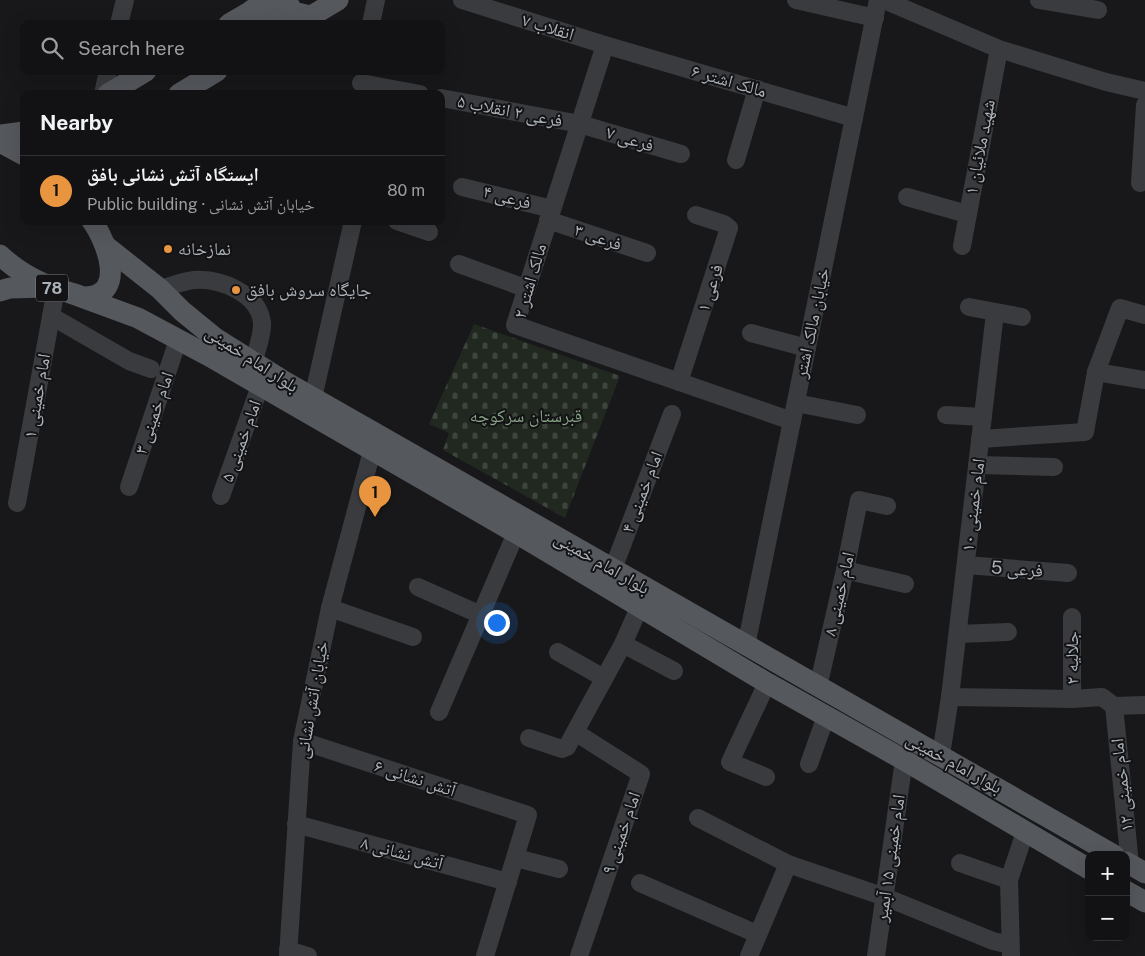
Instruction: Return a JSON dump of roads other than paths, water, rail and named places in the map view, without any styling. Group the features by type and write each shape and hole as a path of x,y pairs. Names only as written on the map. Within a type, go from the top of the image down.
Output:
{"main road":[{"path":"286,0 293,12 304,20 338,0"},
{"path":"236,20 261,5 271,12 275,20"},
{"path":"115,90 139,75"},
{"path":"186,90 210,75"},
{"path":"0,135 20,132"},
{"path":"0,142 20,153"},
{"name":"بلوار امام خمینی","path":"100,230 182,311 215,338 254,360 450,485 491,508 613,569 1106,851"},
{"name":"78","path":"0,255 26,275 58,290 86,297 99,293 108,284 111,269 100,230"},
{"path":"0,291 10,288 58,290"},
{"name":"بلوار امام خمینی","path":"58,290 138,318 372,450 450,485"},
{"name":"بلوار امام خمینی","path":"491,508 516,533 639,608 1085,867"},
{"path":"1130,893 1145,902"}],"street":[{"path":"120,20 125,0"},
{"path":"373,20 376,0"},
{"name":"انقلاب ۷","path":"462,0 605,45"},
{"name":"خیابان مالک اشتر","path":"746,646 878,0"},
{"path":"884,0 999,49 1106,82 1145,91"},
{"path":"1039,0 1098,10"},
{"path":"803,1 874,18"},
{"name":"مالک اشتر ۶","path":"605,45 854,118"},
{"name":"مالک اشتر ۲","path":"605,45 525,288 515,326 792,421"},
{"name":"شهید ملائیان ۱","path":"962,246 999,49"},
{"path":"104,90 107,75"},
{"path":"361,82 400,90"},
{"path":"736,160 757,89"},
{"name":"فرعی ۲ انقلاب ۵","path":"445,99 580,124"},
{"path":"1140,183 1145,105"},
{"name":"فرعی ۷","path":"580,124 681,154"},
{"name":"فرعی ۴","path":"462,187 550,215"},
{"path":"907,197 967,214"},
{"name":"فرعی ۳","path":"550,215 647,253"},
{"name":"فرعی ۱","path":"679,382 729,228 724,224 696,215"},
{"path":"313,398 352,225"},
{"path":"409,225 429,232"},
{"path":"459,264 525,288"},
{"path":"160,289 193,280 213,280 248,297 259,312 262,323 254,360"},
{"name":"امام خمینی ۱","path":"17,503 51,316 58,290"},
{"path":"969,307 1022,317"},
{"path":"980,439 1085,432 1096,372 1120,308 1145,315"},
{"name":"امام خمینی ۱۰","path":"941,756 958,634 995,313"},
{"path":"51,316 129,361 150,369"},
{"path":"751,333 807,348"},
{"name":"امام خمینی ۳","path":"129,487 178,340"},
{"path":"1096,372 1145,380"},
{"name":"امام خمینی ۵","path":"221,496 260,386"},
{"path":"796,403 857,415"},
{"name":"امام خمینی ۴","path":"613,569 672,414"},
{"path":"946,415 983,417"},
{"name":"خیابان آتش نشانی","path":"288,953 302,741 330,608 372,450"},
{"path":"977,466 1054,467"},
{"name":"امام خمینی ۸","path":"818,687 859,500 887,506"},
{"path":"439,712 516,533"},
{"name":"فرعی 5","path":"966,565 1068,572"},
{"path":"845,570 905,584"},
{"path":"418,587 480,615"},
{"path":"330,608 413,637"},
{"path":"529,738 562,749 567,747 623,644 639,608"},
{"name":"جلالیه ۲","path":"1072,617 1072,699"},
{"path":"958,634 1008,632"},
{"path":"623,644 674,671"},
{"path":"558,652 604,678"},
{"path":"766,777 730,762 768,684"},
{"path":"950,697 1072,699 1102,697 1114,706 1145,705"},
{"name":"امام خمینی ۱۲","path":"1114,706 1128,851"},
{"path":"809,764 826,716"},
{"name":"امام خمینی ۹","path":"575,732 641,774 580,956"},
{"name":"آتش نشانی ۶","path":"302,741 528,816 516,858"},
{"name":"امام خمینی ۱۵ آبمیر","path":"876,956 904,760"},
{"path":"698,818 788,864 885,897 1011,951 1009,880 1025,832"},
{"name":"آتش نشانی ۸","path":"296,824 508,882"},
{"path":"485,956 516,858 559,870"},
{"path":"960,863 1009,880"},
{"path":"749,956 788,864"},
{"path":"640,883 757,934"},
{"path":"288,953 308,956"}],"place":[{"name":"نمازخانه","path":"168,249"},
{"name":"جایگاه سروش بافق","path":"236,290"},
{"name":"ایستگاه آتش نشانی بافق","path":"375,517"}],"park label":[{"name":"قبرستان سرکوچه","path":"526,416"}]}
